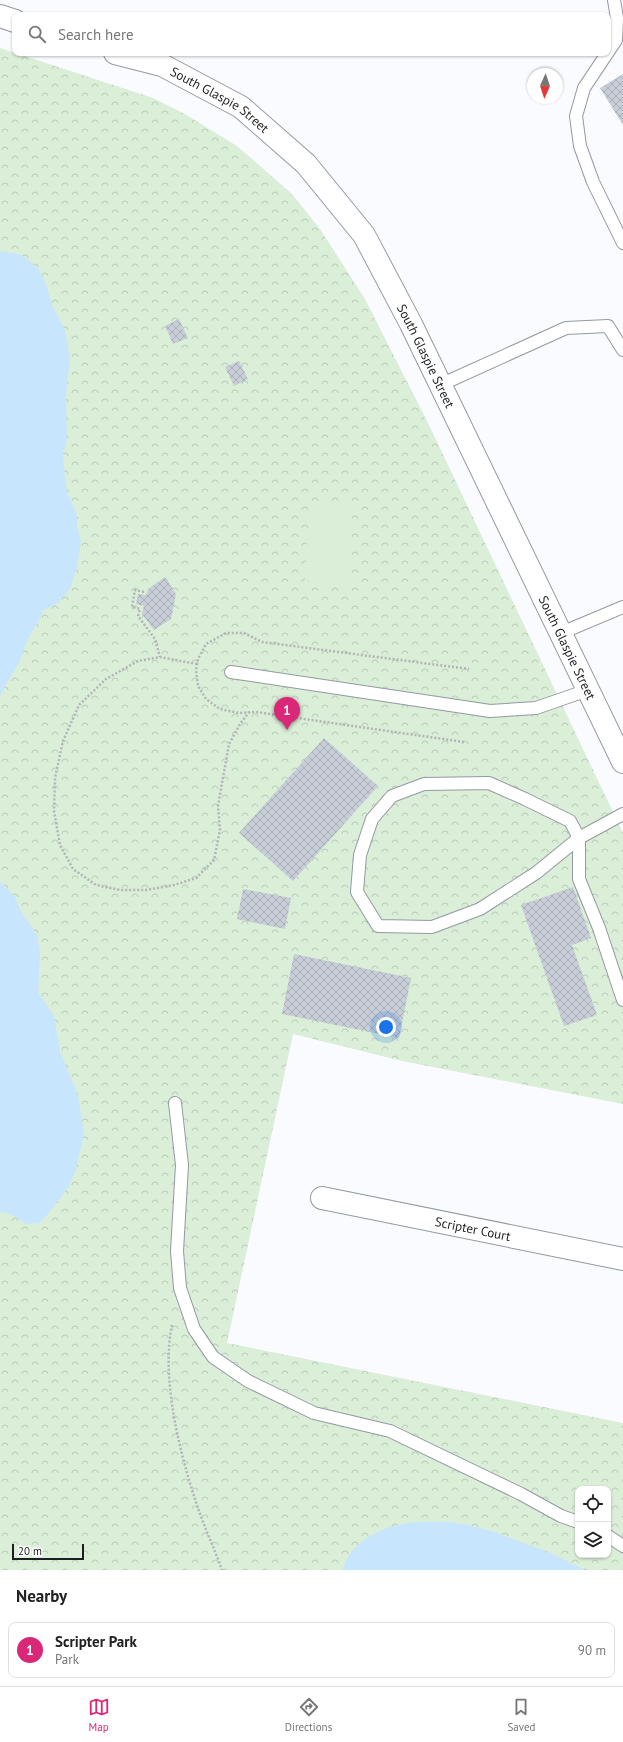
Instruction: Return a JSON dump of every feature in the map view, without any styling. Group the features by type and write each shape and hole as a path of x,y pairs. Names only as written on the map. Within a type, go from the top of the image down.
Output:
{"street":[{"path":"0,16 12,20"},
{"name":"South Glaspie Street","path":"127,56 162,65 241,107 306,164 364,235 411,324 623,762"},
{"name":"Scripter Court","path":"322,1198 623,1259"}],"lane":[{"path":"611,48 616,40 617,18 614,0"},
{"path":"605,56 584,88 576,116 580,146 593,182 623,243"},
{"path":"440,385 566,328 608,326 623,350"},
{"path":"561,634 623,607"},
{"path":"231,672 490,711 536,708 588,690"},
{"path":"623,814 579,838 536,873 480,909 432,927 378,926 357,892 360,855 372,820 392,796 424,784 489,783 570,821 579,838 579,879 599,928 623,1000"},
{"path":"175,1103 182,1165 177,1251 180,1288 194,1329 212,1357 248,1381 314,1413 390,1431 515,1490 561,1516 575,1521"},
{"path":"611,1538 623,1546"}],"path":[{"path":"144,592 135,590 132,607 140,609 138,616 155,639 160,657"},
{"path":"197,664 160,657 138,662 106,679 79,705 63,741 55,784 54,811 60,845 73,869 96,885 120,890 140,890 174,885 196,878 214,860 220,830 218,806 229,744 240,724 249,712"},
{"path":"172,1324 169,1339 170,1383 179,1441 196,1501 222,1570"}],"green space":[{"path":"0,48 12,52 12,56 24,56 153,98 185,114 237,146 292,194 320,229 365,299 428,423 623,833 623,1104 402,1061 293,1034 227,1343 623,1423 623,1570 0,1570"},
{"path":"310,503 353,506 348,584 305,581"}],"water":[{"path":"0,251 23,256 37,267 44,278 52,305 65,330 70,358 66,395 67,440 63,454 64,468 67,492 77,515 77,527 81,541 77,566 70,589 58,603 44,610 26,643 19,663 0,697"},
{"path":"0,881 15,897 22,913 37,935 40,952 38,992 54,1016 60,1052 78,1095 84,1135 75,1172 68,1188 39,1223 26,1224 10,1214 0,1212"},
{"path":"449,1522 495,1532 553,1554 585,1570 343,1570 351,1552 375,1533 394,1526 409,1523"}],"building":[{"path":"623,74 623,125 600,88"},
{"path":"179,319 188,338 173,344 165,326"},
{"path":"239,361 248,379 234,386 225,367"},
{"path":"165,577 176,594 171,619 154,630 142,614 144,606 136,604 138,594 146,595 148,589"},
{"path":"324,738 378,786 293,881 239,833"},
{"path":"573,887 591,938 572,945 597,1015 564,1026 521,905"},
{"path":"243,889 291,898 285,929 237,919"},
{"path":"294,954 411,978 399,1038 282,1014"}],"place":[{"name":"Scripter Park","path":"287,730"}]}
